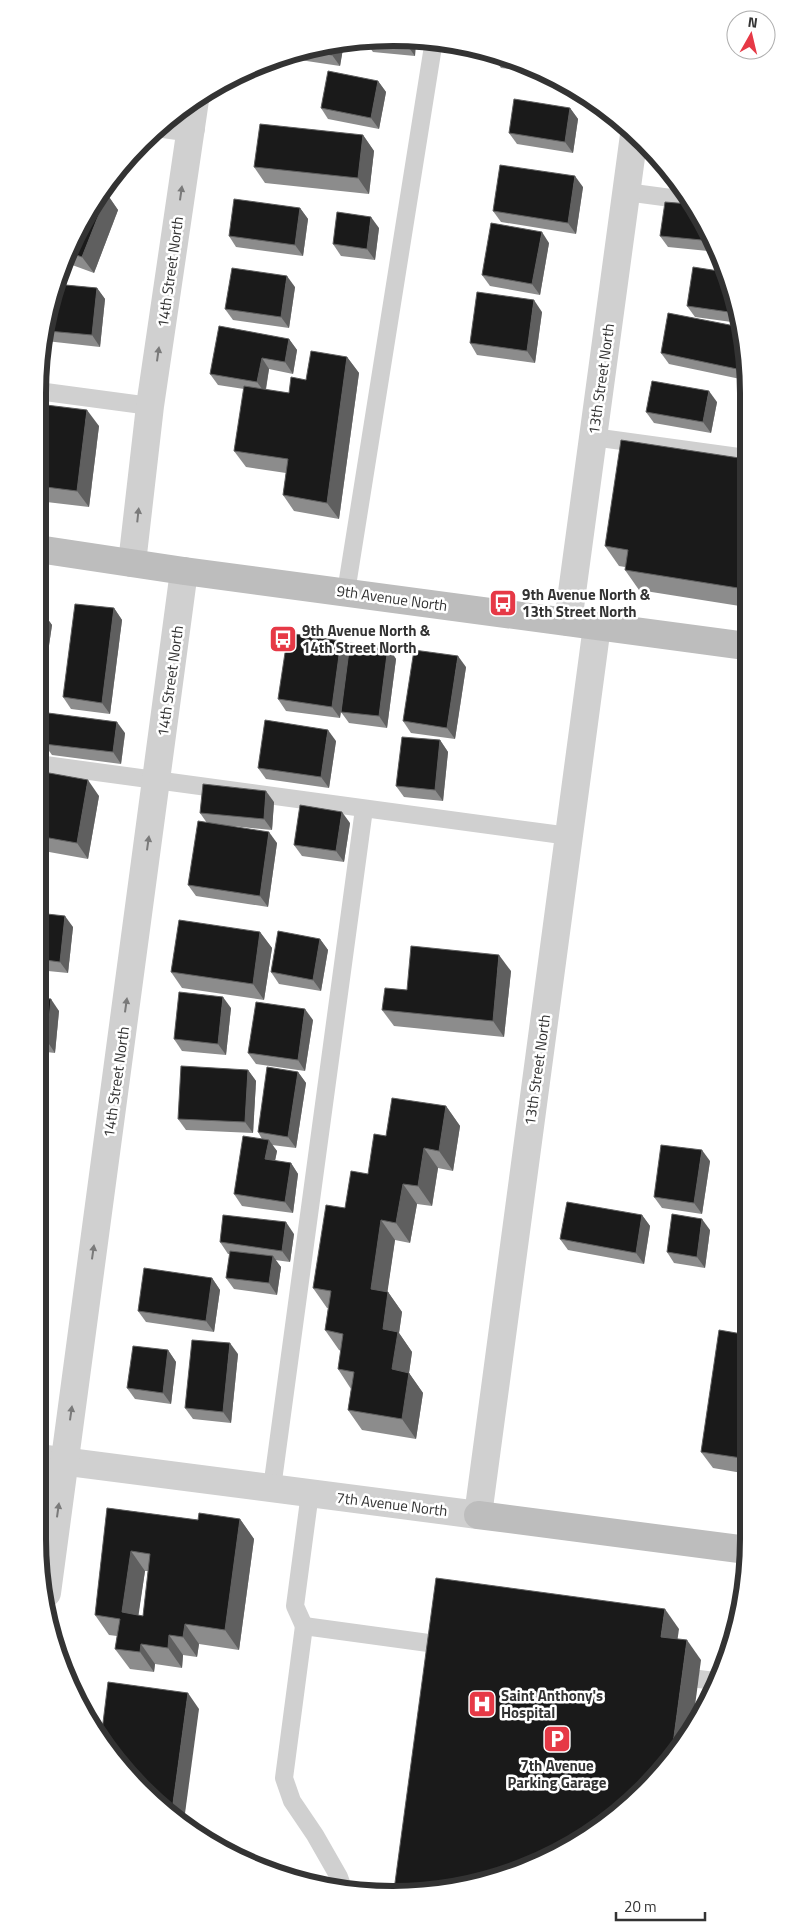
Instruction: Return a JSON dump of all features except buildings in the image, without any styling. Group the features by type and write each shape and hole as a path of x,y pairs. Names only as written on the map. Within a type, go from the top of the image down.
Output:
{"street":[{"name":"14th Street North","path":"132,563 150,406 193,110"},
{"path":"172,125 191,128"},
{"name":"13th Street North","path":"568,622 633,143"},
{"name":"9th Avenue North","path":"46,549 184,571 740,645"},
{"name":"14th Street North","path":"48,1577 184,571"},
{"name":"13th Street North","path":"478,1515 597,626"},
{"name":"7th Avenue North","path":"46,1459 740,1549"}],"lane":[{"path":"346,592 433,49"},
{"path":"626,192 680,199"},
{"path":"46,392 150,406"},
{"path":"593,437 740,457"},
{"path":"46,765 569,836"},
{"path":"272,1488 364,809"},
{"path":"310,1493 295,1606 304,1626 284,1778 292,1801 315,1835 341,1882"},
{"path":"304,1626 444,1645"}],"place":[{"name":"9th Avenue North & 13th Street North","path":"503,603"},
{"name":"9th Avenue North & 14th Street North","path":"283,639"},
{"name":"Saint Anthony's Hospital","path":"482,1704"},
{"name":"7th Avenue Parking Garage","path":"557,1739"}]}
